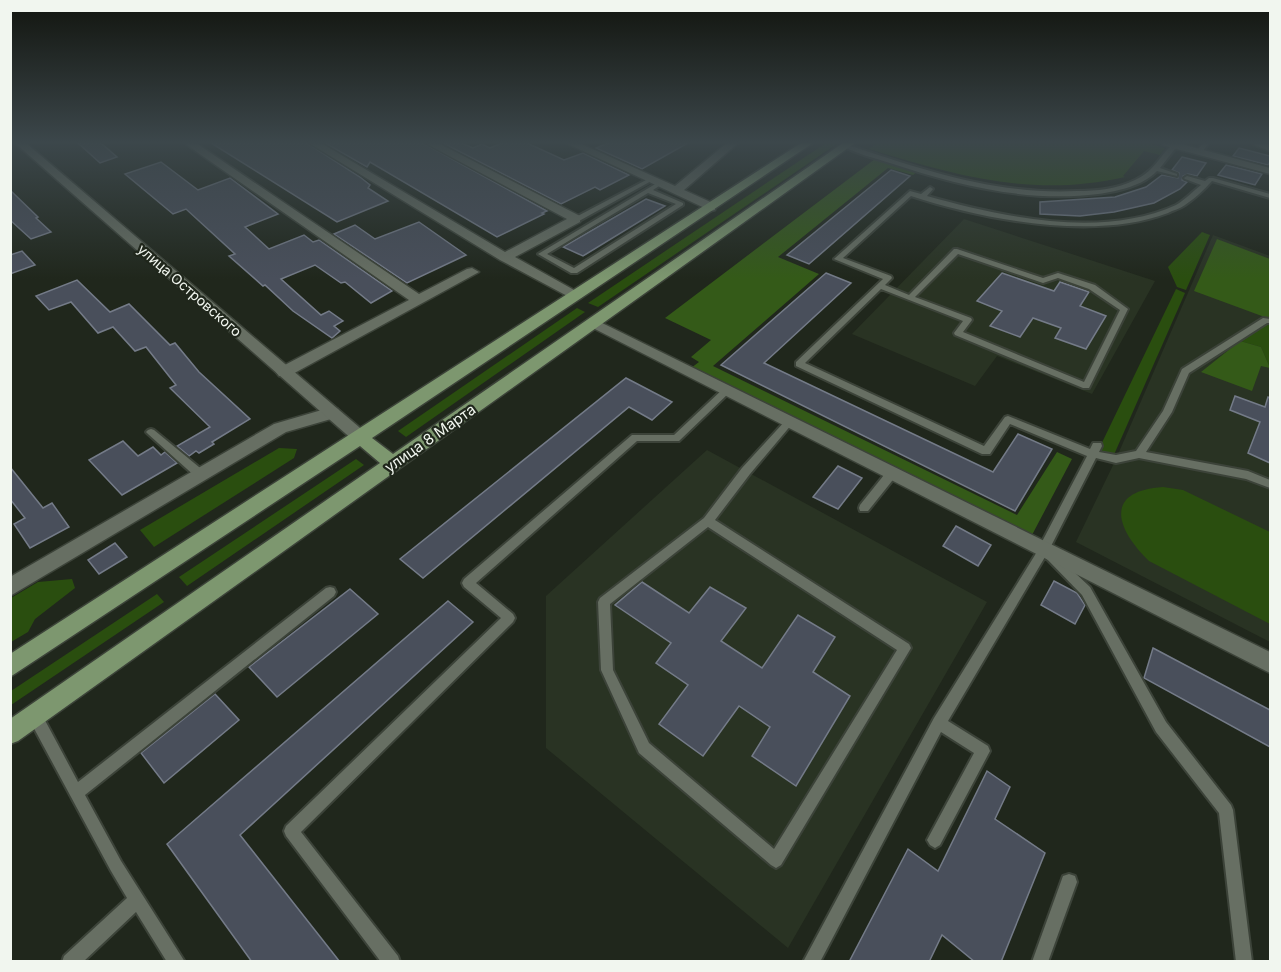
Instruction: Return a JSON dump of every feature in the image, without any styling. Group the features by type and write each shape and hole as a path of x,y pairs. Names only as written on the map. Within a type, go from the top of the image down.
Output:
{"main road":[{"path":"10,667 739,188"},
{"name":"улица 8 Марта","path":"10,733 785,188"},
{"path":"360,437 393,464"}],"street":[{"name":"улица Островского","path":"73,188 360,437"},
{"path":"255,188 418,300"},
{"path":"390,188 505,257 576,295"},
{"path":"517,188 576,219"},
{"path":"666,188 711,207"},
{"path":"505,257 576,219"},
{"path":"284,372 472,272"},
{"path":"594,323 1270,663"},
{"path":"10,588 280,428 332,413"}],"lane":[{"path":"576,219 645,188"},
{"path":"648,188 620,208 542,254 574,271 681,204 658,188"},
{"path":"922,197 932,188"},
{"path":"993,188 1058,195 1114,188"},
{"path":"1202,188 1190,200 1166,212 1137,219 1088,224 1045,223 1006,218 910,193 838,259 888,278 799,364 986,451 1008,418 1116,459 1139,454 1248,475 1270,484"},
{"path":"1243,188 1270,196"},
{"path":"1058,195 1065,201"},
{"path":"1078,215 1088,224"},
{"path":"879,286 910,298 968,320 958,333 1086,386 1124,309 1092,287 1058,275 1042,281 957,251 910,298"},
{"path":"1139,454 1167,411 1185,371 1266,320 1270,321"},
{"path":"392,962 291,831 509,618 468,583 635,437 676,439 727,390"},
{"path":"708,521 905,648 776,860 645,748 607,670 604,602 708,521 746,471 789,422"},
{"path":"152,432 201,475"},
{"path":"810,962 939,723 1044,549 1095,450"},
{"path":"864,508 892,473"},
{"path":"1044,549 1086,591 1161,727 1226,810 1244,962"},
{"path":"77,792 330,592"},
{"path":"35,716 116,866 177,962"},
{"path":"935,840 983,751 939,723"},
{"path":"1040,962 1069,882"},
{"path":"70,962 138,899"}],"shaded area":[{"path":"964,219 1155,281 1092,394 997,356 975,386 852,334"},
{"path":"1213,235 1270,256 1270,642 1076,542 1116,459"},
{"path":"707,450 987,602 788,948 546,748 546,596"}],"green space":[{"path":"759,188 772,188 598,307 588,303"},
{"path":"836,188 863,188 778,257 819,274 713,366 1017,515 1057,452 1072,459 1032,535 691,368 699,362 691,357 711,340 665,318"},
{"path":"1202,232 1210,235 1186,290 1177,287 1168,267"},
{"path":"1217,239 1270,259 1270,319 1194,291"},
{"path":"1176,289 1185,293 1113,457 1097,453"},
{"path":"577,308 585,312 406,437 398,431"},
{"path":"1268,322 1270,323 1270,368 1261,347 1240,341"},
{"path":"1240,341 1261,347 1270,368 1261,366 1252,391 1201,372"},
{"path":"279,448 297,449 294,458 154,547 140,530"},
{"path":"356,459 364,465 187,586 179,577"},
{"path":"1163,487 1183,490 1270,532 1270,624 1149,561 1138,549 1123,525 1121,514 1124,504 1131,496 1144,490"},
{"path":"72,579 75,588 35,619 28,632 11,642 11,598 38,582"},
{"path":"157,594 164,602 11,705 11,691"}],"building":[{"path":"142,188 244,188 278,214 245,227 269,249 304,235 313,242 319,240 392,291 371,303 345,282 341,283 315,265 281,279 321,315 329,311 343,321 334,326 340,331 332,338 293,311 229,256 235,254 186,209 173,214"},
{"path":"283,188 369,188 388,201 337,222"},
{"path":"415,188 506,188 547,211 497,237"},
{"path":"531,188 592,188 561,204"},
{"path":"869,188 896,188 809,264 787,255"},
{"path":"1142,188 1181,188 1154,203 1114,212 1080,216 1040,214 1040,202 1115,197"},
{"path":"10,190 51,232 31,239 10,220"},
{"path":"646,199 665,206 583,256 563,247"},
{"path":"419,222 466,255 407,283 334,234 355,225 375,239"},
{"path":"22,251 35,265 10,274 10,255"},
{"path":"826,273 851,283 764,363 993,472 1018,434 1052,449 1015,511 721,365"},
{"path":"1002,273 1054,291 1060,282 1089,292 1080,306 1106,316 1086,349 1055,338 1061,328 1033,318 1020,337 990,326 1002,311 977,301"},
{"path":"77,280 110,312 129,304 170,345 175,343 199,372 250,419 212,442 214,444 189,456 177,446 210,427 170,388 176,385 146,347 135,351 113,327 98,333 71,302 49,310 36,296"},
{"path":"626,378 672,402 652,420 629,407 423,578 400,559"},
{"path":"1235,396 1265,407 1268,397 1270,398 1270,463 1248,453 1260,422 1230,410"},
{"path":"123,441 138,456 153,447 161,455 165,452 177,463 122,495 89,460"},
{"path":"838,466 862,478 838,509 813,497"},
{"path":"10,467 43,508 52,503 69,527 30,548 14,524 25,518 10,499"},
{"path":"956,526 991,545 978,566 943,546"},
{"path":"115,543 127,557 99,574 88,560"},
{"path":"1054,581 1077,593 1085,605 1075,624 1041,605"},
{"path":"642,582 689,613 710,587 746,608 721,641 762,668 798,615 835,637 813,672 850,696 796,786 752,756 770,727 739,706 703,756 659,724 688,685 656,663 671,643 615,605"},
{"path":"350,589 378,614 277,697 249,667"},
{"path":"448,601 473,622 240,835 340,962 252,962 167,844"},
{"path":"1153,648 1270,710 1270,747 1144,678"},
{"path":"215,694 239,720 164,783 141,753"},
{"path":"987,771 1010,787 995,819 1045,853 1001,962 975,962 942,935 929,962 849,962 908,849 938,871"}]}
